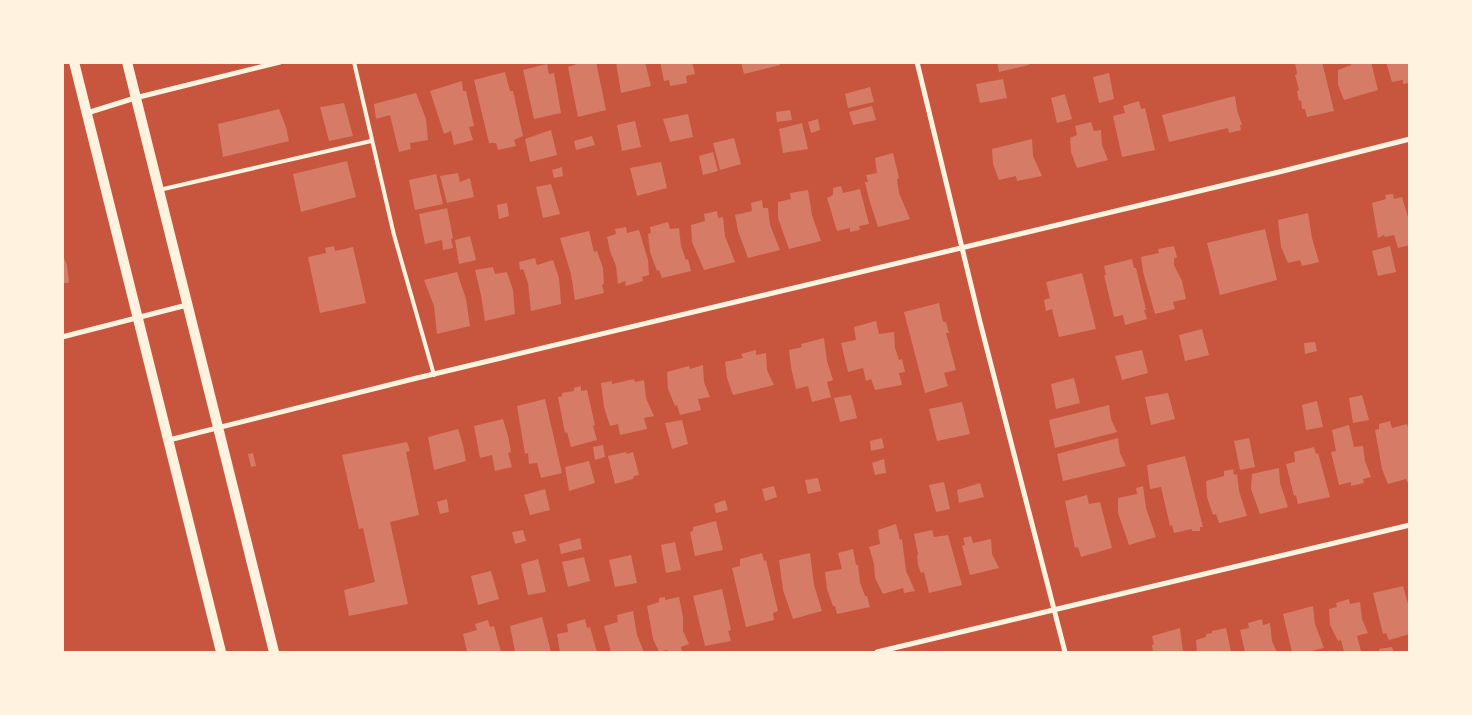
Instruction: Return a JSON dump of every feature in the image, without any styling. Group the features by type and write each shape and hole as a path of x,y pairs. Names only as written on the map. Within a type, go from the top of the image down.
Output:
{"main road":[{"path":"74,62 221,652"},
{"path":"126,62 274,652"}],"street":[{"path":"86,113 135,98 280,62"},
{"path":"917,62 1065,652"},
{"path":"168,440 218,426 963,249 1410,139"},
{"path":"62,337 187,305"},
{"path":"877,652 1410,525"}],"lane":[{"path":"354,62 394,235 434,375"},
{"path":"158,190 371,141"}],"building":[{"path":"583,62 596,62 606,110 578,117 568,67"},
{"path":"616,62 645,62 651,86 621,93"},
{"path":"660,62 692,62 695,74 686,76 687,83 670,86 669,80 664,81"},
{"path":"741,62 779,62 780,65 744,74"},
{"path":"997,62 1028,62 1029,65 999,72"},
{"path":"1295,62 1322,62 1334,111 1307,117 1305,109 1302,109 1301,100 1299,101"},
{"path":"1351,62 1371,62 1378,90 1344,100 1338,85 1338,70 1351,65"},
{"path":"1386,62 1410,62 1410,83 1403,84 1403,80 1392,82"},
{"path":"547,64 549,74 554,73 561,113 534,119 523,70"},
{"path":"505,72 510,91 513,91 523,136 514,140 516,146 498,150 496,143 489,143 474,80"},
{"path":"1109,73 1114,99 1099,103 1093,77"},
{"path":"1003,79 1007,98 980,103 976,84"},
{"path":"462,81 463,91 466,91 474,126 469,127 473,140 454,145 451,131 444,134 430,91"},
{"path":"870,87 874,102 848,108 845,94"},
{"path":"416,93 426,119 428,140 410,143 411,149 399,152 390,115 376,119 374,104"},
{"path":"1065,94 1072,119 1057,123 1051,98"},
{"path":"1235,96 1242,125 1240,125 1241,130 1229,133 1228,128 1169,142 1162,115"},
{"path":"1139,101 1141,109 1145,108 1155,150 1122,157 1113,116 1125,113 1123,106"},
{"path":"344,103 353,136 329,141 320,107"},
{"path":"872,106 876,120 853,125 849,112"},
{"path":"279,109 289,141 223,157 218,124"},
{"path":"790,110 792,120 777,122 776,112"},
{"path":"688,114 693,137 670,142 663,119"},
{"path":"818,119 820,130 811,133 808,122"},
{"path":"635,121 641,147 622,151 617,125"},
{"path":"1091,122 1094,131 1101,130 1102,145 1108,160 1077,168 1071,152 1070,138 1077,135 1075,126"},
{"path":"802,123 808,149 783,153 779,129"},
{"path":"551,130 557,155 530,162 525,139"},
{"path":"592,136 595,145 576,150 574,141"},
{"path":"734,138 741,164 720,170 713,143"},
{"path":"1032,139 1033,156 1042,176 1017,181 1016,176 999,180 993,164 992,149"},
{"path":"713,152 718,171 703,175 699,156"},
{"path":"893,153 899,178 897,179 899,193 910,219 878,227 865,182 868,182 866,175 877,173 875,158"},
{"path":"347,161 356,197 301,212 293,174"},
{"path":"661,162 667,188 637,196 630,168"},
{"path":"562,167 563,176 554,178 552,170"},
{"path":"458,173 460,182 470,178 474,197 447,203 440,176"},
{"path":"436,174 443,204 415,210 409,180"},
{"path":"551,184 560,214 543,218 536,187"},
{"path":"841,186 843,193 860,189 869,224 859,226 860,230 850,232 850,228 837,231 827,198 833,195 833,188"},
{"path":"808,190 812,215 821,241 789,249 778,218 778,202 791,199 790,193"},
{"path":"1393,194 1394,199 1402,197 1410,224 1410,245 1398,248 1394,235 1385,237 1384,235 1378,238 1372,203 1386,199 1385,195"},
{"path":"762,200 763,208 768,208 770,225 780,250 748,258 738,231 735,215 752,211 751,203"},
{"path":"507,203 509,216 499,219 497,205"},
{"path":"447,208 453,248 443,250 442,240 425,244 419,214"},
{"path":"717,211 718,218 723,217 725,236 735,262 704,270 692,242 691,225 705,221 704,214"},
{"path":"1308,213 1312,238 1319,262 1302,266 1300,260 1288,263 1281,247 1278,220"},
{"path":"668,222 670,229 679,228 681,246 686,260 688,259 691,271 662,278 659,270 657,271 650,252 648,234 651,233 650,227"},
{"path":"626,227 627,233 639,230 648,260 649,275 642,277 643,281 626,286 625,281 618,284 616,266 607,237 616,234 615,229"},
{"path":"1265,229 1277,280 1220,295 1207,243"},
{"path":"589,231 594,252 597,251 603,268 604,284 602,285 604,293 575,300 571,274 560,238"},
{"path":"470,236 476,260 459,264 455,240"},
{"path":"334,246 335,251 353,247 366,303 320,313 308,257 326,253 325,248"},
{"path":"1174,246 1177,257 1174,259 1174,265 1182,281 1186,299 1173,302 1175,309 1155,314 1143,272 1141,257 1159,253 1158,249"},
{"path":"1390,246 1396,272 1378,276 1372,251"},
{"path":"62,254 67,265 69,283 62,283"},
{"path":"535,258 537,265 553,260 559,278 561,304 531,311 528,283 523,269 520,270 519,262"},
{"path":"1132,259 1134,268 1136,268 1147,319 1125,325 1123,315 1114,317 1104,275 1106,275 1104,266"},
{"path":"493,267 495,274 507,272 513,290 515,314 485,321 475,270"},
{"path":"457,272 466,299 470,326 437,334 434,306 424,280"},
{"path":"1082,273 1096,329 1059,337 1052,309 1046,311 1044,300 1050,298 1046,282"},
{"path":"939,303 943,322 946,322 949,333 946,333 956,370 944,373 948,386 925,393 904,312"},
{"path":"876,321 879,334 894,332 895,348 899,360 902,359 905,372 899,373 902,385 875,390 871,379 866,381 863,368 848,372 841,343 856,340 854,327"},
{"path":"1202,329 1209,355 1185,361 1179,335"},
{"path":"824,338 827,361 833,380 827,382 831,397 812,402 808,386 796,389 789,350 802,347 801,344"},
{"path":"1315,342 1317,351 1305,354 1304,343"},
{"path":"756,350 756,355 766,353 767,370 774,385 733,395 727,378 725,362 743,358 741,354"},
{"path":"1142,350 1148,373 1122,380 1115,356"},
{"path":"703,365 704,382 710,397 698,399 701,410 680,415 668,389 667,372 689,366 690,369"},
{"path":"1074,378 1080,403 1056,409 1051,384"},
{"path":"634,379 635,382 644,380 646,398 654,416 644,418 647,429 620,435 618,424 610,426 604,407 601,383 612,381 612,384"},
{"path":"581,386 581,391 587,390 597,440 571,447 567,432 565,433 558,397 562,396 562,393 574,391 574,388"},
{"path":"1168,393 1175,419 1151,425 1145,397"},
{"path":"851,395 857,418 840,422 834,398"},
{"path":"1362,395 1369,420 1353,423 1349,398"},
{"path":"545,399 562,473 541,478 537,463 529,464 528,453 525,454 517,406"},
{"path":"1317,401 1323,427 1306,430 1302,405"},
{"path":"962,402 970,434 937,441 929,409"},
{"path":"1109,405 1111,419 1117,432 1055,448 1049,420"},
{"path":"503,419 511,452 508,453 512,467 495,471 492,455 480,458 474,426"},
{"path":"682,420 688,444 672,449 665,423"},
{"path":"1390,421 1392,428 1407,424 1410,436 1410,483 1406,479 1388,484 1382,469 1375,430 1379,429 1379,424"},
{"path":"1349,425 1354,447 1363,446 1365,461 1371,477 1363,479 1364,483 1351,486 1351,482 1339,485 1331,452 1336,451 1332,430"},
{"path":"458,429 466,461 434,470 428,437"},
{"path":"882,438 884,448 871,451 870,441"},
{"path":"1118,438 1120,453 1126,466 1063,481 1057,454"},
{"path":"1249,438 1255,467 1240,470 1234,441"},
{"path":"407,442 410,451 406,452 419,515 390,522 408,604 349,616 344,590 375,582 363,528 359,529 342,455"},
{"path":"603,445 605,457 595,460 593,447"},
{"path":"1314,447 1316,454 1318,453 1330,497 1298,504 1296,495 1294,496 1286,464 1295,462 1294,452"},
{"path":"626,452 627,454 633,452 639,475 634,476 633,479 615,484 608,456"},
{"path":"253,453 256,466 251,467 248,454"},
{"path":"1185,456 1203,527 1200,527 1200,531 1192,531 1192,529 1174,533 1172,525 1170,526 1161,487 1150,489 1147,465"},
{"path":"884,459 886,473 875,475 872,463"},
{"path":"589,461 595,483 569,491 565,467"},
{"path":"1279,468 1280,483 1288,507 1260,514 1251,489 1252,474"},
{"path":"1233,469 1234,475 1237,474 1239,491 1247,516 1219,523 1216,514 1213,515 1207,497 1206,481 1224,476 1224,471"},
{"path":"818,478 821,491 808,494 805,480"},
{"path":"944,482 950,509 936,512 929,485"},
{"path":"980,483 984,497 959,503 957,490"},
{"path":"774,486 777,497 765,501 762,489"},
{"path":"1143,486 1146,508 1156,537 1129,545 1118,513 1118,498 1137,494 1136,488"},
{"path":"545,489 550,510 530,515 524,495"},
{"path":"1087,495 1089,504 1100,502 1112,548 1081,557 1078,547 1075,548 1065,501"},
{"path":"447,499 449,512 440,514 437,502"},
{"path":"725,500 728,510 716,513 714,504"},
{"path":"716,521 723,550 695,556 690,532 693,531 693,527"},
{"path":"896,524 900,540 902,539 906,571 915,591 904,593 903,588 883,594 875,578 874,564 869,547 880,544 878,530"},
{"path":"523,530 526,541 515,544 512,532"},
{"path":"932,530 934,537 948,535 962,585 929,593 924,572 921,573 918,565 914,534"},
{"path":"971,536 973,543 991,539 992,554 999,568 970,575 962,546 965,545 963,538"},
{"path":"580,538 582,549 561,554 559,544"},
{"path":"675,542 681,570 666,573 661,545"},
{"path":"853,549 856,565 858,565 860,582 870,607 837,614 827,589 825,572 842,569 838,553"},
{"path":"762,553 764,561 766,560 778,611 773,613 774,620 746,627 732,568 740,566 740,559"},
{"path":"810,553 814,585 822,611 793,619 783,590 779,560"},
{"path":"631,555 637,583 615,587 609,560"},
{"path":"584,557 590,581 568,587 562,562"},
{"path":"538,559 546,592 528,595 521,564"},
{"path":"491,571 499,599 478,605 471,576"},
{"path":"1403,586 1410,611 1410,634 1389,640 1386,633 1383,634 1373,593"},
{"path":"722,589 731,630 728,631 731,641 705,646 693,596"},
{"path":"665,597 665,600 679,597 683,617 683,631 689,644 681,647 682,651 668,652 667,650 659,652 653,639 647,606 659,602 659,598"},
{"path":"1349,599 1350,604 1360,602 1362,619 1368,633 1357,636 1361,651 1344,652 1341,640 1338,641 1330,625 1329,609 1337,607 1336,603"},
{"path":"1313,606 1315,624 1324,648 1308,652 1292,652 1283,614"},
{"path":"633,611 637,635 644,652 611,652 604,626 618,622 617,615"},
{"path":"542,617 551,652 515,652 510,626"},
{"path":"585,619 587,628 590,627 597,652 560,652 557,634 568,632 567,624"},
{"path":"1262,619 1263,625 1270,623 1272,641 1277,652 1245,652 1240,630 1249,628 1248,623"},
{"path":"488,620 490,627 494,626 501,652 467,652 463,634 477,630 475,624"},
{"path":"1180,628 1183,652 1153,652 1152,636"},
{"path":"1226,628 1231,652 1197,652 1196,640 1206,637 1206,634 1212,633 1212,631"},
{"path":"1392,647 1394,652 1380,652 1379,649"}]}
